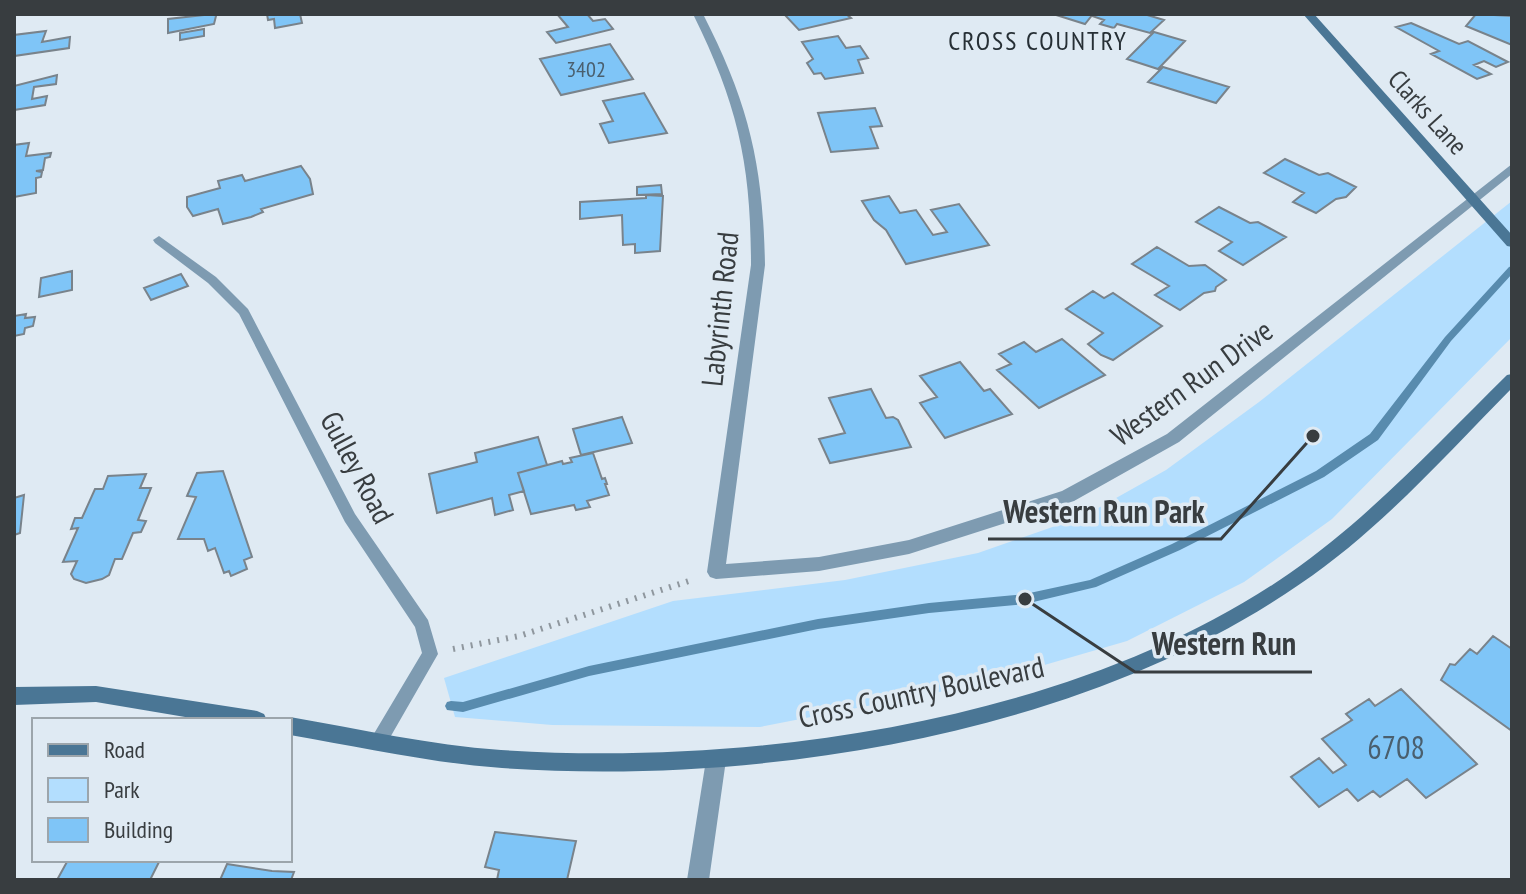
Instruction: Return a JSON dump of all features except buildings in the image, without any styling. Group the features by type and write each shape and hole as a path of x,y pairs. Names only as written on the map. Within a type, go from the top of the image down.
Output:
{"main road":[{"name":"Clarks Lane","path":"1308,14 1512,243"},
{"name":"Cross Country Boulevard","path":"292,726 502,759 623,764 716,760 866,740 989,713 1070,688 1159,654 1262,601 1323,558 1375,514 1512,379"},
{"path":"14,696 96,694 245,718"}],"street":[{"name":"Labyrinth Road","path":"698,14 730,76 740,109 750,144 758,221 758,265 716,572"},
{"name":"Western Run Drive","path":"716,572 819,564 909,547 1068,496 1173,438 1512,168"},
{"path":"698,880 716,760"}],"lane":[{"name":"Gulley Road","path":"159,240 212,280 244,312 350,518 422,625 430,654"},
{"path":"378,742 430,654"}],"path":[{"path":"430,654 519,636 716,572"}],"green space":[{"path":"1512,201 1512,337 1332,519 1244,582 1127,641 975,685 760,727 552,725 455,717 444,678 673,601 845,580 978,553 1084,516 1166,470 1259,402"}],"waterway":[{"path":"451,706 463,707 589,671 818,624 929,608 1025,599 1092,584 1176,547 1320,474 1374,437 1448,339 1512,269"}],"place":[{"name":"Western Run Park","path":"1313,436"},
{"name":"Western Run","path":"1025,599"}],"district":[{"name":"CROSS COUNTRY","path":"1038,40"}]}
